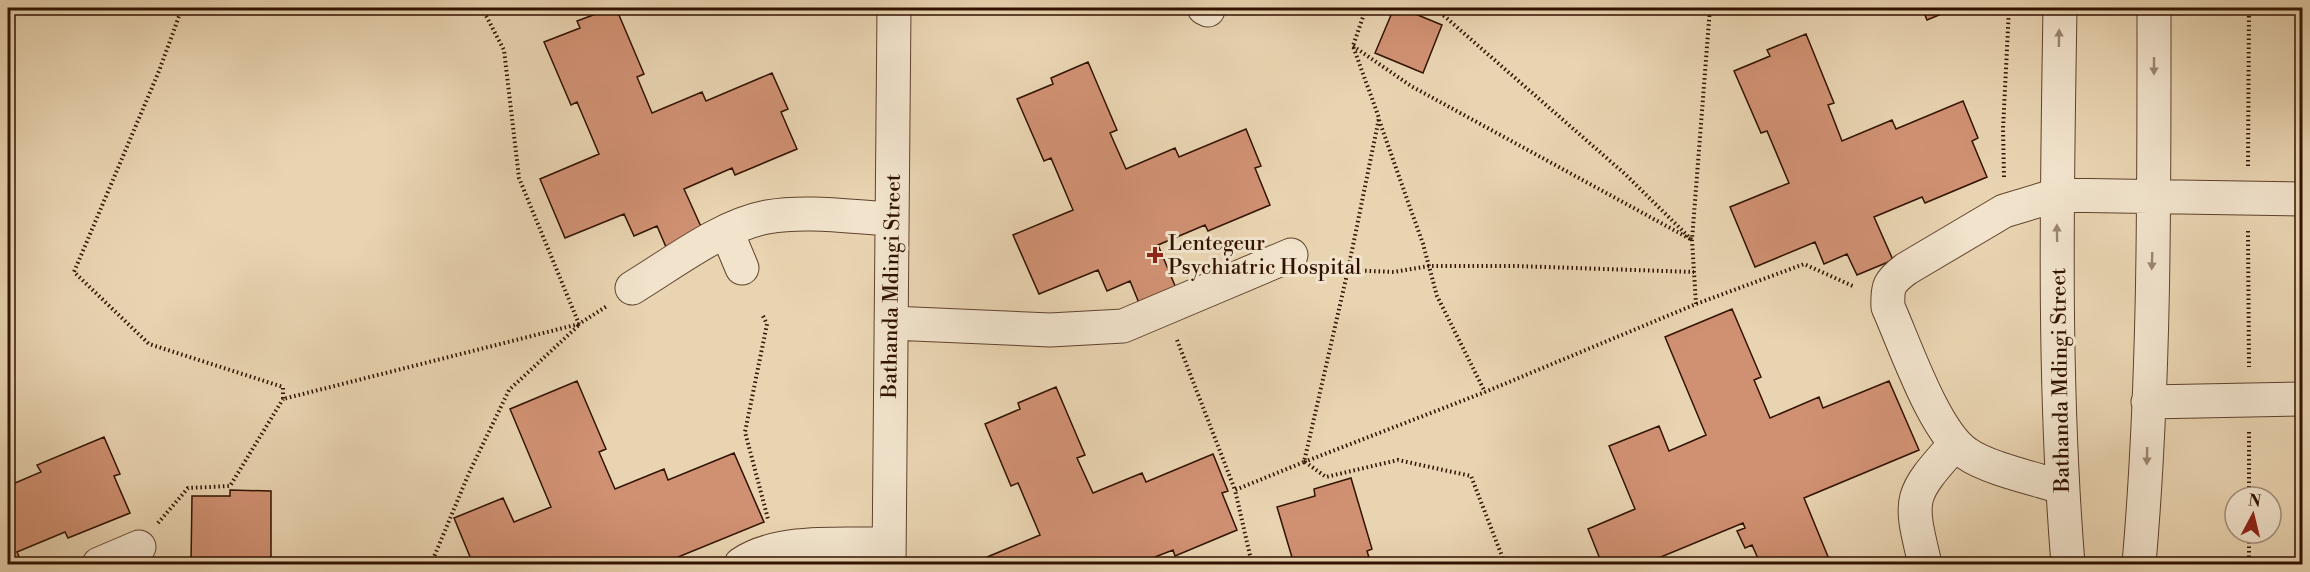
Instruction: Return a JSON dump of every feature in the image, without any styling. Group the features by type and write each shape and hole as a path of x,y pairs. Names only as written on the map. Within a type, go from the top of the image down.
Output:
{"street":[{"name":"Bathanda Mdingi Street","path":"889,554 894,8"},
{"name":"Bathanda Mdingi Street","path":"2060,8 2056,195 2062,487 2068,564"},
{"path":"2139,564 2146,478 2154,197 2154,8"},
{"path":"2062,487 1980,461 1966,454 1955,444 1939,423 1888,307 1887,292 1892,280 1906,269 2004,211 2056,195 2302,199"},
{"path":"632,288 710,240 765,218 792,215 892,219"},
{"path":"727,232 742,268"},
{"path":"891,324 1050,330 1123,326 1291,255"},
{"path":"2148,402 2302,399"},
{"path":"1925,564 1914,516 1916,495 1925,478 1955,444"},
{"path":"99,564 139,547"},
{"path":"741,564 776,548 889,554"}],"path":[{"path":"139,547 188,488 231,486 283,399 283,387 149,344 74,272 159,70 182,8"},
{"path":"482,8 504,50 519,178 579,324"},
{"path":"1366,8 1353,46 1429,266 1437,296 1485,393"},
{"path":"1435,8 1625,174 1692,240"},
{"path":"1696,304 1692,240 1710,8"},
{"path":"2004,211 2003,129 2009,8"},
{"path":"2249,8 2249,485"},
{"path":"1353,46 1410,86 1692,240"},
{"path":"1304,462 1348,270 1379,118"},
{"path":"1235,490 1485,393 1696,304 1804,264 1859,288 1892,280"},
{"path":"1348,270 1394,272 1429,266 1516,266 1694,272"},
{"path":"431,564 469,473 509,390 579,324 632,288"},
{"path":"1166,309 1235,490 1252,564"},
{"path":"762,316 766,324 745,432 776,548"},
{"path":"283,399 579,324"},
{"path":"1304,462 1326,477 1398,459 1471,476 1505,564"},
{"path":"2249,545 2249,564"}],"building":[{"path":"616,8 644,74 637,77 652,113 702,92 706,101 772,73 788,109 781,112 797,149 735,175 732,168 684,189 703,231 666,247 657,226 634,236 624,214 565,238 540,179 599,154 577,102 571,105 544,42 580,28 577,21"},
{"path":"1394,8 1401,8 1442,25 1423,73 1375,53"},
{"path":"1922,8 1956,8 1927,20"},
{"path":"1806,34 1834,103 1828,105 1842,141 1892,120 1896,129 1963,101 1978,138 1972,141 1987,177 1925,203 1922,197 1874,217 1893,260 1857,275 1847,254 1824,264 1815,242 1755,267 1730,207 1789,183 1767,131 1761,133 1734,71 1770,56 1767,50"},
{"path":"1088,62 1117,130 1110,133 1126,169 1175,148 1179,157 1246,129 1261,166 1255,168 1270,205 1208,231 1205,225 1158,245 1176,288 1139,303 1130,281 1107,291 1098,270 1039,294 1013,235 1073,210 1051,158 1044,161 1017,99 1053,84 1051,78"},
{"path":"2298,296 2302,296 2302,369 2297,369"},
{"path":"1732,309 1761,377 1754,380 1770,418 1819,397 1823,408 1889,381 1919,450 1804,498 1831,564 1756,564 1760,563 1752,545 1745,548 1737,531 1745,528 1743,523 1644,564 1602,564 1588,529 1635,509 1609,446 1659,426 1669,451 1706,435 1665,337"},
{"path":"577,381 606,449 599,452 615,489 664,469 668,480 734,453 764,522 661,564 473,564 454,518 503,498 514,522 551,507 510,409"},
{"path":"1056,387 1085,455 1077,458 1093,493 1142,473 1146,482 1213,454 1228,491 1222,493 1237,530 1175,556 1173,550 1137,564 982,564 980,560 1040,535 1018,483 1011,486 985,424 1020,409 1018,403"},
{"path":"104,437 120,474 114,476 130,513 68,538 65,532 17,552 22,564 8,564 8,486 41,472 37,465"},
{"path":"1351,478 1372,549 1367,551 1371,564 1294,564 1277,507 1315,496 1314,489"},
{"path":"230,490 271,491 271,564 191,564 192,496 230,496"}],"place":[{"name":"Lentegeur Psychiatric Hospital","path":"1155,255"}]}
